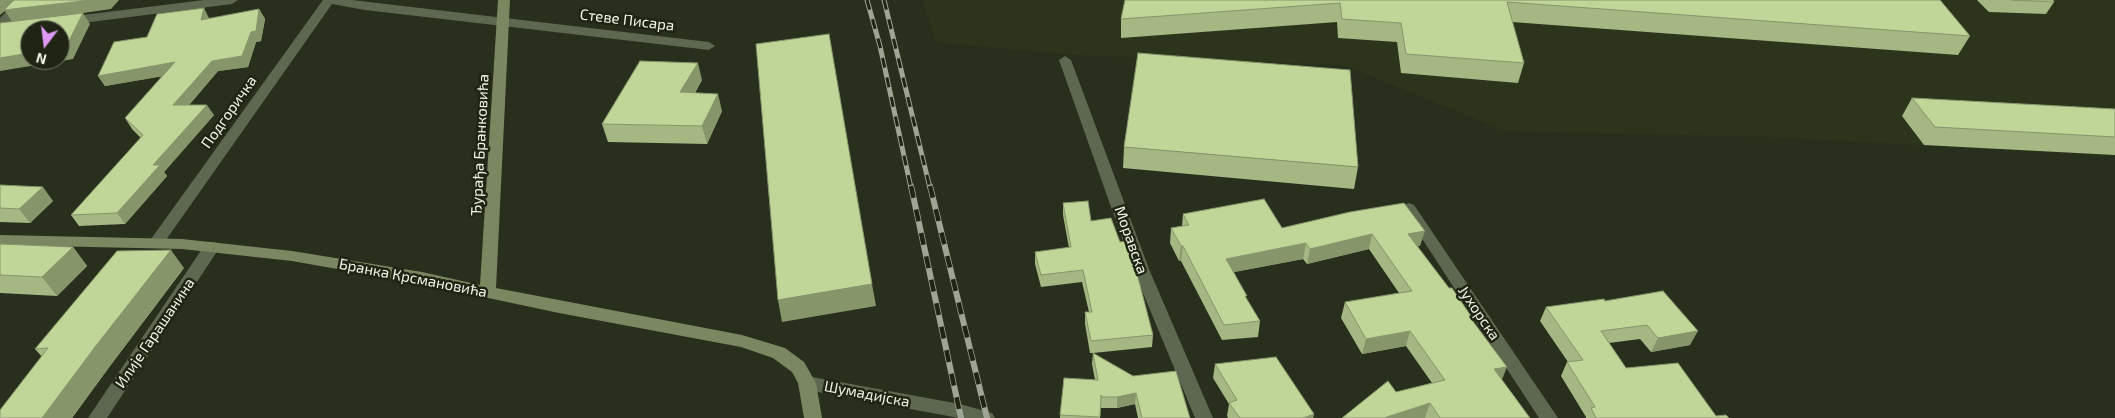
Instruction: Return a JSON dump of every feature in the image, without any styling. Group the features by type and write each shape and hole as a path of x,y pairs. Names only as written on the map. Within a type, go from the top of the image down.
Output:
{"main road":[{"name":"Ђурађа Бранковића","path":"488,291 504,0"},
{"name":"Бранка Крсмановића","path":"0,240 156,243 212,247 360,267 764,347 789,359 798,367 807,383"},
{"path":"807,383 813,418"}],"street":[{"path":"0,25 24,0"},
{"path":"70,20 232,0"},
{"name":"Стеве Писара","path":"331,0 365,6 709,46"},
{"name":"Подгоричка","path":"156,243 331,0"},
{"path":"0,29 19,27"},
{"name":"Моравска","path":"1065,60 1141,269 1204,418"},
{"name":"Јухорска","path":"1408,208 1549,418"},
{"name":"Илије Гарашанина","path":"97,418 212,247"},
{"name":"Шумадијска","path":"807,383 960,411 986,418"}],"shaded area":[{"path":"923,0 2115,0 2115,156 1771,137 1505,131 1344,65 1074,55 935,42"}],"building":[{"path":"14,0 91,0 4,10"},
{"path":"1125,0 1940,0 1970,36 1507,2 1524,63 1406,54 1401,23 1342,19 1340,3 1121,19"},
{"path":"2012,0 2053,0 2054,2"},
{"path":"204,8 201,20 259,9 256,31 251,32 242,56 212,61 173,105 207,105 153,165 160,165 117,213 71,215 143,135 125,118 175,62 98,76 114,42 147,37 157,14"},
{"path":"83,13 70,39 70,20 25,20"},
{"path":"20,21 20,55 0,58 0,23"},
{"path":"829,34 872,284 778,300 756,44"},
{"path":"1138,53 1350,70 1358,167 1124,147"},
{"path":"640,61 698,63 680,92 718,94 702,126 602,124"},
{"path":"1912,98 2115,109 2115,137 1935,127"},
{"path":"0,185 43,187 19,209 0,208"},
{"path":"1264,199 1282,228 1350,212 1404,203 1425,231 1408,234 1449,288 1452,288 1471,316 1469,316 1507,367 1494,369 1530,418 1440,418 1430,403 1384,418 1342,418 1388,381 1396,392 1445,380 1410,331 1366,339 1345,302 1412,291 1372,234 1310,249 1306,243 1226,259 1260,321 1224,325 1183,246 1181,246 1171,228 1189,225 1183,214"},
{"path":"1088,201 1091,221 1111,218 1120,242 1126,241 1134,262 1153,335 1091,341 1085,312 1092,312 1083,270 1041,275 1035,252 1071,247 1063,203"},
{"path":"0,244 73,247 42,277 0,275"},
{"path":"171,250 42,418 0,418 0,410 48,348 35,349 117,251"},
{"path":"1663,291 1698,331 1658,338 1647,325 1601,331 1626,368 1678,363 1716,416 1726,415 1729,418 1596,418 1591,408 1595,407 1567,362 1583,360 1546,307 1604,299 1605,301"},
{"path":"1093,353 1133,376 1176,371 1190,418 1142,418 1136,393 1117,397 1101,397 1101,395 1100,417 1060,415 1064,378 1098,380"},
{"path":"1276,357 1314,414 1303,418 1240,418 1229,403 1237,400 1215,364"}],"railway":[{"path":"867,0 880,46 911,188"},
{"path":"884,0 930,188"},
{"path":"911,186 961,418"},
{"path":"930,186 987,418"}]}
